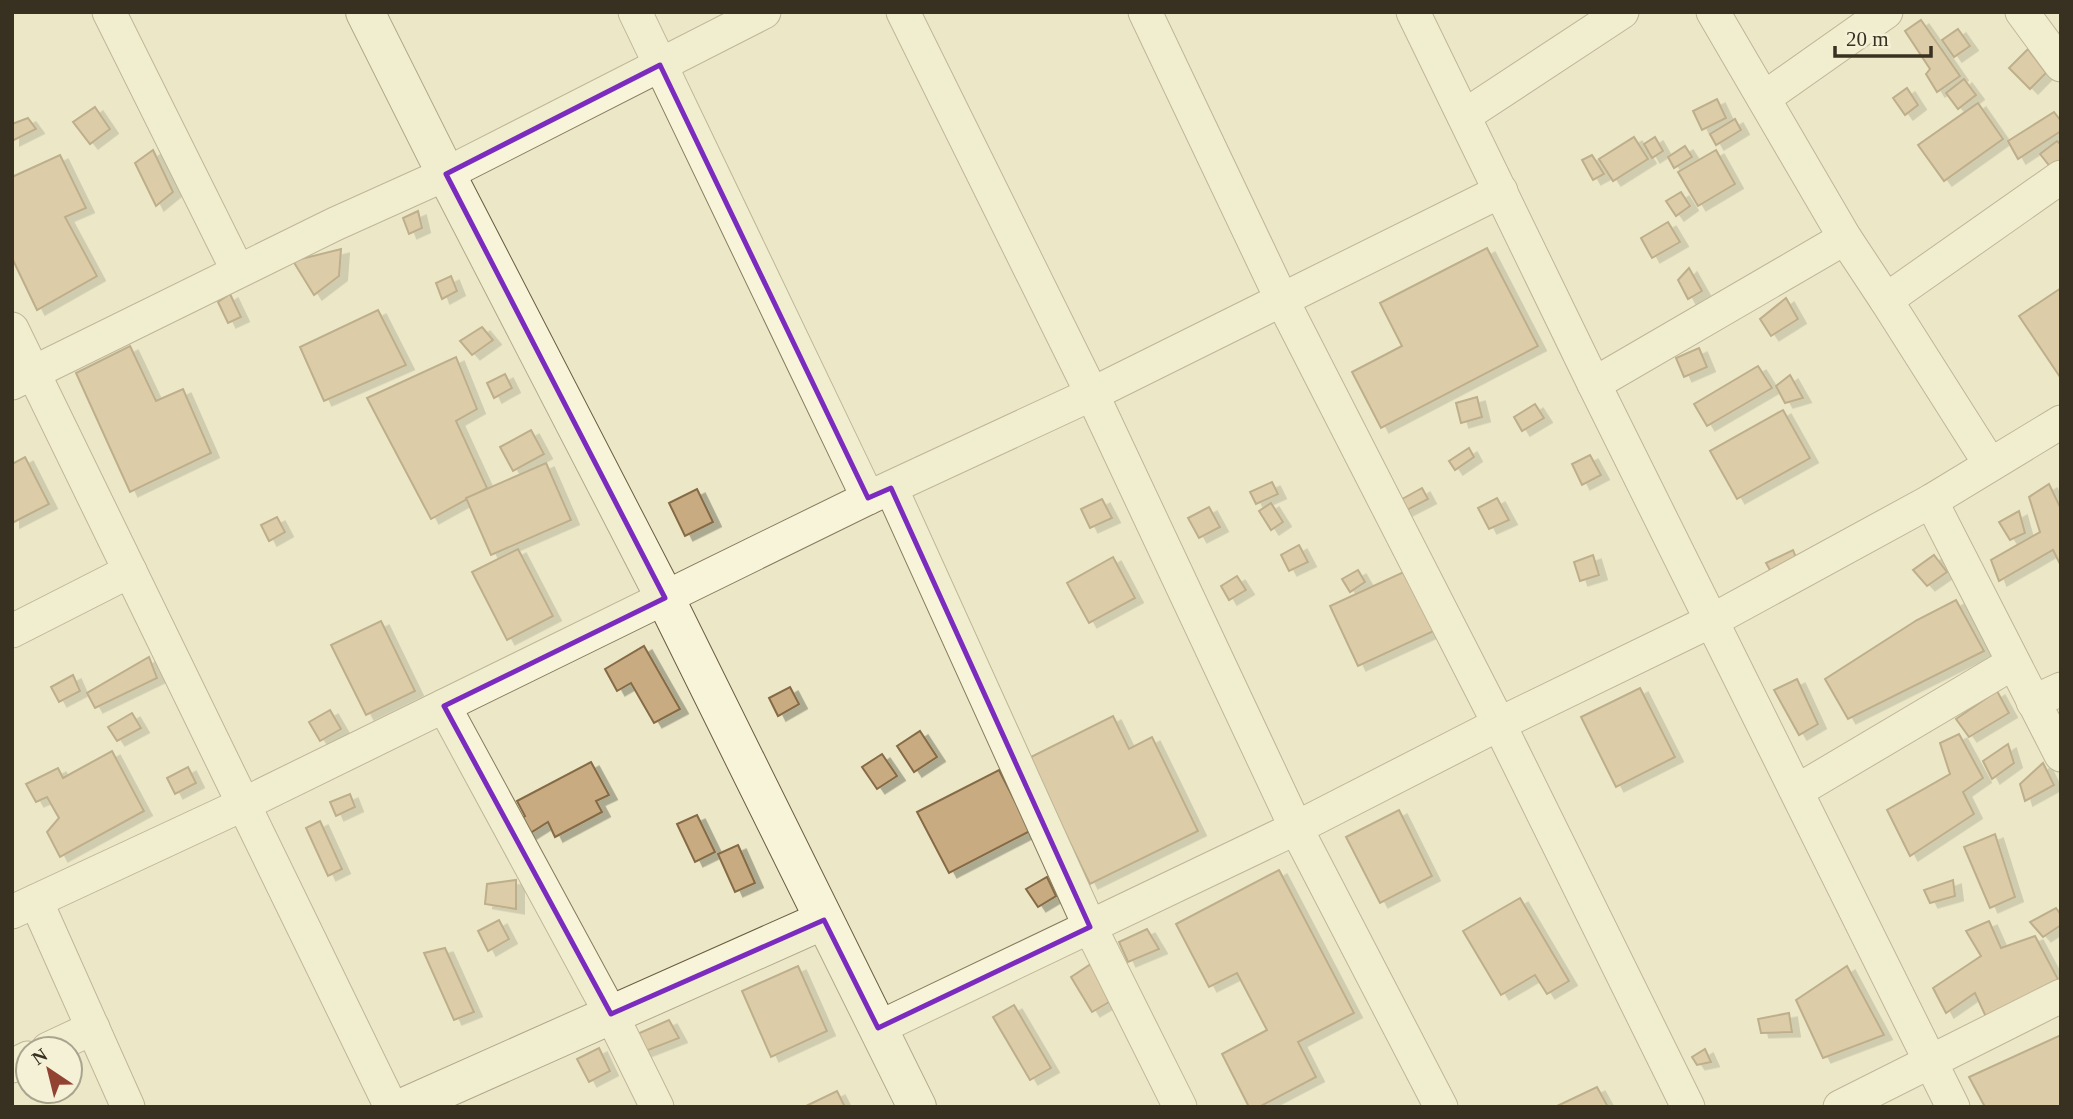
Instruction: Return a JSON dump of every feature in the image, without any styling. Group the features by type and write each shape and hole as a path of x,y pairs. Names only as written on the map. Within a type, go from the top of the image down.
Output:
{"street":[{"path":"109,12 238,271"},
{"path":"365,12 665,598 917,1107"},
{"path":"635,12 879,493 1180,1107"},
{"path":"23,378 335,224 446,174 764,12"},
{"path":"903,12 1092,394 1296,828 1441,1107"},
{"path":"1145,12 1280,298 1499,724 1688,1107"},
{"path":"1413,12 1594,384 1953,1107"},
{"path":"1464,116 1622,12"},
{"path":"1713,12 1845,238 1990,464"},
{"path":"1764,98 1886,12"},
{"path":"2022,12 2061,65"},
{"path":"1886,300 2061,177"},
{"path":"128,1107 93,1028 24,906 244,804 879,493 1092,394 1280,298 1501,191"},
{"path":"1594,384 1845,238"},
{"path":"12,329 23,378 130,571 391,1107"},
{"path":"878,1028 1296,828 1499,724 1713,620 1931,502 2061,422"},
{"path":"1931,502 2013,663 2047,696 2061,755"},
{"path":"12,631 130,571"},
{"path":"1797,791 2013,663"},
{"path":"444,706 611,1014 657,1107"},
{"path":"404,1107 824,920"},
{"path":"1840,1107 2061,996"},
{"path":"78,1035 93,1028"}],"highlighted area":[{"path":"660,65 868,498 891,488 1090,927 878,1028 824,920 611,1014 444,706 665,598 446,174"}],"building":[{"path":"1921,20 1960,76 1937,92 1926,74 1930,69 1905,31"},
{"path":"1958,29 1970,46 1954,57 1942,40"},
{"path":"2028,49 2046,73 2030,89 2009,68"},
{"path":"1964,79 1976,95 1958,109 1946,93"},
{"path":"1907,88 1918,105 1905,115 1893,98"},
{"path":"1717,99 1726,118 1702,130 1693,111"},
{"path":"1978,103 2003,139 1944,181 1918,145"},
{"path":"95,107 110,129 90,144 73,122"},
{"path":"2054,112 2061,121 2061,131 2018,159 2008,141"},
{"path":"28,118 36,129 12,141 12,124"},
{"path":"1735,119 1741,130 1716,145 1710,134"},
{"path":"1634,137 1648,159 1613,181 1599,159"},
{"path":"1655,137 1663,151 1652,158 1644,144"},
{"path":"2057,141 2061,145 2061,161 2052,169 2040,154"},
{"path":"1685,146 1692,157 1674,168 1668,157"},
{"path":"153,150 173,192 156,206 135,163"},
{"path":"1716,150 1735,184 1698,206 1678,172"},
{"path":"60,155 86,208 65,217 97,276 37,310 12,258 12,177"},
{"path":"1592,155 1604,174 1593,180 1582,160"},
{"path":"1681,192 1690,206 1676,216 1666,201"},
{"path":"418,211 422,228 409,234 403,218"},
{"path":"1668,222 1680,242 1652,258 1641,238"},
{"path":"1487,248 1538,346 1381,428 1352,372 1402,346 1380,303"},
{"path":"341,249 339,276 314,295 293,261"},
{"path":"1689,268 1702,291 1688,299 1678,280"},
{"path":"451,276 457,291 442,299 436,283"},
{"path":"2061,288 2061,376 2060,377 2019,316"},
{"path":"230,294 241,317 228,323 218,302"},
{"path":"1786,298 1798,319 1771,336 1760,319"},
{"path":"378,310 406,365 324,401 300,347"},
{"path":"482,327 493,340 472,355 460,341"},
{"path":"130,346 156,401 183,389 211,453 130,492 76,373"},
{"path":"1699,348 1707,367 1684,377 1676,358"},
{"path":"456,357 477,409 456,421 487,488 431,519 367,398"},
{"path":"1758,366 1772,388 1707,426 1694,404"},
{"path":"505,374 512,388 494,398 487,383"},
{"path":"1790,375 1803,398 1785,403 1776,386"},
{"path":"1477,397 1482,417 1461,423 1456,403"},
{"path":"1535,404 1544,418 1522,431 1514,417"},
{"path":"1783,410 1810,458 1737,499 1710,451"},
{"path":"531,430 544,454 513,471 500,447"},
{"path":"1469,448 1474,457 1455,470 1449,461"},
{"path":"1590,455 1601,475 1582,485 1572,464"},
{"path":"25,457 49,504 12,523 12,464"},
{"path":"546,463 571,520 491,555 466,498"},
{"path":"1272,482 1278,494 1256,504 1250,492"},
{"path":"2049,484 2061,509 2061,566 2053,550 1999,581 1991,560 2040,532 2029,497"},
{"path":"1422,488 1428,499 1401,513 1395,503"},
{"path":"697,489 713,522 685,536 669,503"},
{"path":"1497,498 1509,520 1489,529 1478,508"},
{"path":"1102,499 1112,518 1090,528 1081,509"},
{"path":"1271,503 1283,522 1271,530 1259,511"},
{"path":"1209,507 1220,527 1199,538 1188,518"},
{"path":"2019,511 2025,533 2010,540 1999,522"},
{"path":"277,517 285,532 269,541 261,525"},
{"path":"1299,545 1308,562 1289,571 1281,555"},
{"path":"518,549 553,616 507,640 472,572"},
{"path":"1793,550 1799,565 1775,579 1766,563"},
{"path":"1593,555 1599,575 1580,581 1574,562"},
{"path":"1934,555 1947,572 1927,586 1913,570"},
{"path":"1113,557 1135,598 1089,623 1067,583"},
{"path":"1358,570 1365,582 1350,592 1342,579"},
{"path":"1408,570 1436,630 1358,666 1330,606"},
{"path":"1237,576 1246,590 1229,600 1221,586"},
{"path":"1956,600 1984,651 1848,719 1825,679 1917,620"},
{"path":"381,621 415,691 366,715 331,645"},
{"path":"644,646 680,709 654,723 631,683 617,691 605,669"},
{"path":"149,657 157,678 95,708 87,693"},
{"path":"73,675 80,691 59,702 51,687"},
{"path":"1797,679 1818,724 1799,735 1774,690"},
{"path":"790,687 799,704 778,716 769,698"},
{"path":"1640,688 1675,757 1616,787 1581,717"},
{"path":"1997,691 2009,713 1969,737 1956,719"},
{"path":"330,710 341,729 320,741 309,722"},
{"path":"132,713 141,728 117,741 108,727"},
{"path":"1113,716 1129,749 1152,737 1198,831 1090,884 1029,758"},
{"path":"920,731 937,757 914,772 897,746"},
{"path":"1959,734 1983,778 1963,792 1974,814 1910,856 1887,810 1950,774 1940,743"},
{"path":"2008,744 2014,763 1992,779 1983,761"},
{"path":"112,751 144,811 60,857 47,832 59,818 47,797 36,802 26,784 58,768 63,778"},
{"path":"882,754 897,776 877,789 862,767"},
{"path":"591,762 609,795 596,801 602,812 555,837 548,822 524,837 516,821 525,816 517,801"},
{"path":"2043,763 2054,785 2025,801 2020,784"},
{"path":"188,767 196,783 175,794 167,778"},
{"path":"999,770 1030,831 949,873 917,812"},
{"path":"350,794 355,807 336,816 330,802"},
{"path":"1399,810 1432,876 1380,903 1346,837"},
{"path":"697,815 715,852 695,862 677,824"},
{"path":"320,821 342,869 328,876 306,828"},
{"path":"1995,834 2015,897 1990,908 1964,847"},
{"path":"738,845 755,883 735,892 718,854"},
{"path":"1279,870 1354,1013 1298,1042 1316,1077 1259,1107 1249,1107 1222,1054 1267,1030 1237,973 1209,987 1176,924"},
{"path":"1047,877 1056,896 1038,907 1026,889"},
{"path":"516,880 516,909 485,904 487,884"},
{"path":"1953,880 1955,896 1930,903 1924,890"},
{"path":"1520,898 1569,981 1547,994 1535,975 1501,995 1463,931"},
{"path":"2056,908 2061,915 2061,925 2043,937 2030,922"},
{"path":"499,920 509,939 488,951 478,931"},
{"path":"1989,921 2001,948 2035,936 2061,985 1987,1019 1975,993 1946,1013 1933,988 1981,956 1966,931"},
{"path":"1147,929 1159,949 1128,962 1119,942"},
{"path":"445,948 474,1012 454,1020 424,953"},
{"path":"1094,962 1116,998 1092,1012 1071,977"},
{"path":"798,966 827,1031 771,1057 742,991"},
{"path":"1847,966 1884,1035 1823,1058 1796,1000"},
{"path":"1014,1005 1051,1068 1030,1080 993,1017"},
{"path":"1789,1013 1792,1032 1761,1033 1758,1019"},
{"path":"669,1020 679,1038 643,1052 635,1035"},
{"path":"2061,1035 2061,1107 1985,1107 1969,1077"},
{"path":"599,1048 610,1071 589,1082 577,1059"},
{"path":"1705,1049 1711,1062 1697,1065 1692,1057"},
{"path":"1597,1087 1608,1107 1555,1107"},
{"path":"837,1091 845,1107 804,1107"}]}
